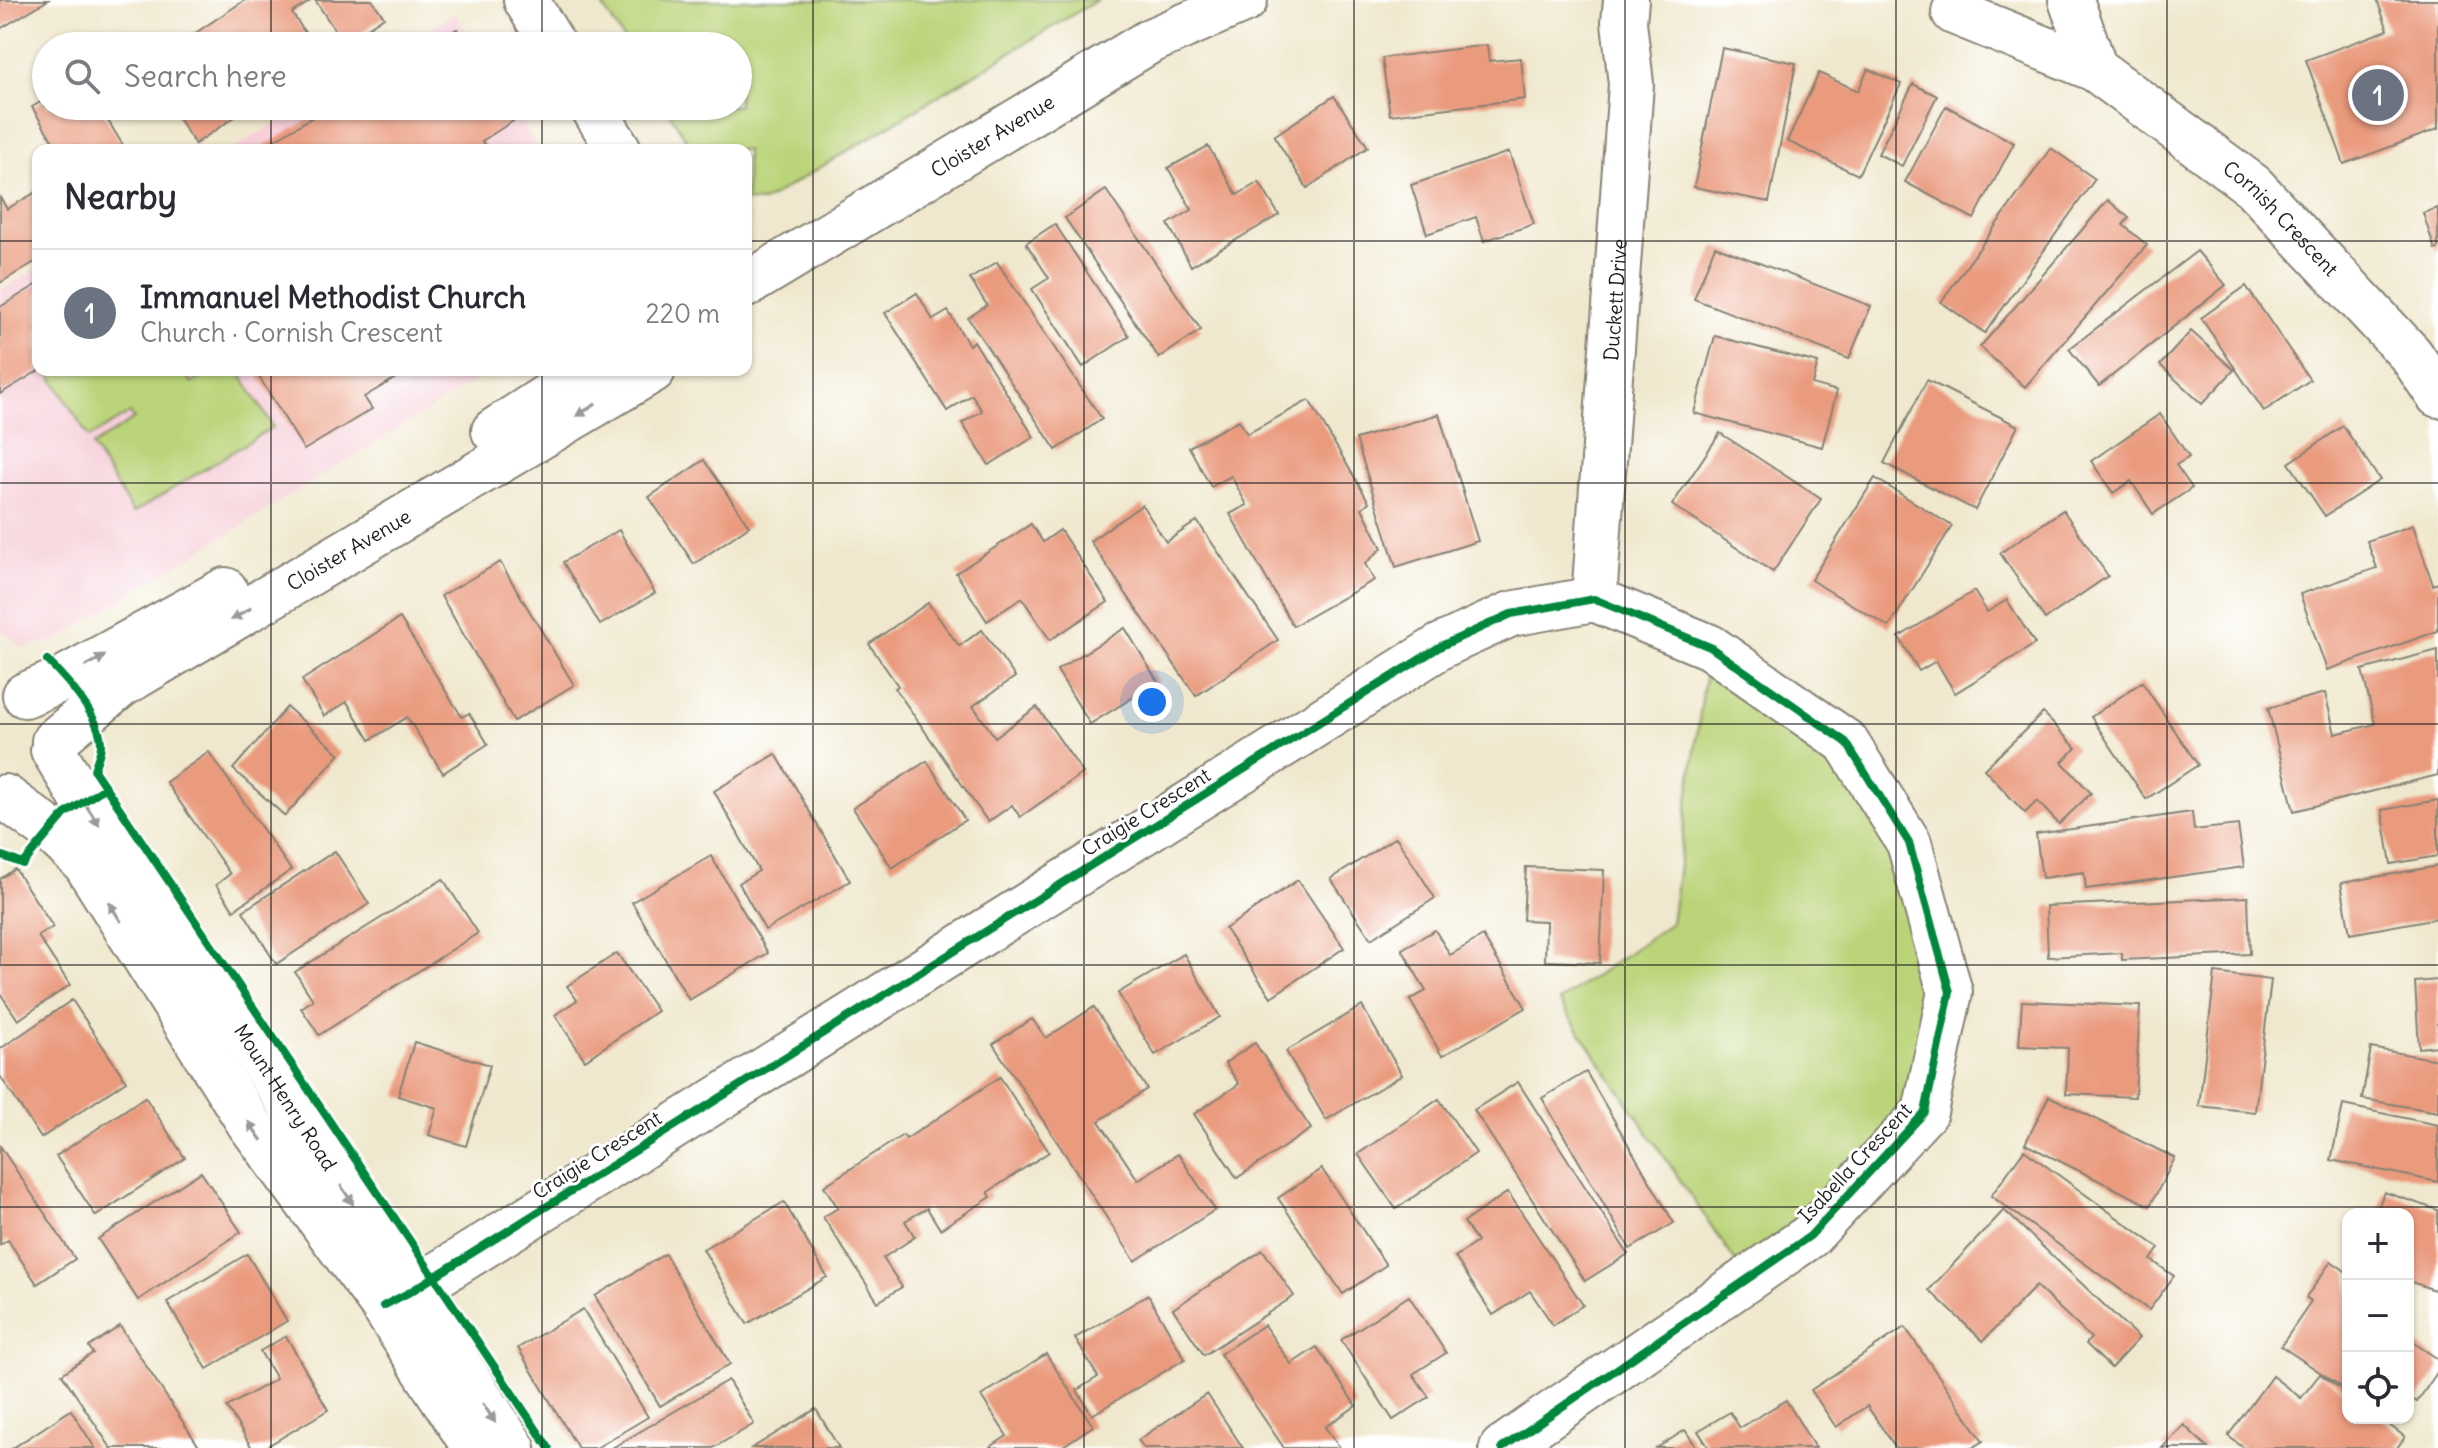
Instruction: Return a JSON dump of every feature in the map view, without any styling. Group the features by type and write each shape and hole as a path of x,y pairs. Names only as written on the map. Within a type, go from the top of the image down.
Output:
{"street":[{"path":"526,0 545,32"},
{"name":"Cloister Avenue","path":"752,281 1137,48 1245,0"},
{"name":"Duckett Drive","path":"1594,599 1631,84 1624,22 1626,0"},
{"path":"2071,0 2095,69"},
{"name":"Cornish Crescent","path":"1954,12 2095,69 2253,186 2411,355 2438,395"},
{"path":"601,120 615,144"},
{"name":"Cloister Avenue","path":"7,690 65,678 377,507 579,376"},
{"name":"Cloister Avenue","path":"54,745 121,685 643,376"},
{"name":"Isabella Crescent","path":"1502,1448 1810,1236 1925,1112 1950,992 1909,843 1846,742 1710,647 1594,599"},
{"name":"Craigie Crescent","path":"396,1299 1441,646 1511,614 1594,599"},
{"name":"Mount Henry Road","path":"7,690 46,714 54,745 93,815 222,1000 396,1299 475,1448"},
{"path":"2,797 23,792 37,782 48,767 54,745"},
{"name":"Mount Henry Road","path":"2,797 51,831 85,863 249,1123 396,1299 513,1448"}],"shaded area":[{"path":"455,13 467,32 424,32"},
{"path":"280,120 521,120 535,144 241,144"},
{"path":"32,272 32,376 483,376 56,640 23,648 0,630 0,291"}],"green space":[{"path":"599,0 1097,0 763,202 752,201 752,144 689,144 674,120 752,120 752,32 619,32"},
{"path":"51,376 190,376 192,383 204,376 242,376 273,427 133,513 92,446 134,419 130,413 89,438"},
{"path":"1708,655 1837,749 1899,850 1938,996 1915,1107 1801,1228 1739,1267 1559,1001 1671,923"}],"building":[{"path":"0,0 48,0 0,29"},
{"path":"245,0 312,0 292,13 305,32 197,32"},
{"path":"315,0 372,0 384,17 362,32 336,32"},
{"path":"2377,0 2438,0 2438,129 2344,164 2306,60 2388,30"},
{"path":"1487,45 1489,61 1521,58 1525,99 1390,115 1382,58"},
{"path":"1722,48 1796,63 1769,202 1694,187"},
{"path":"1868,69 1901,84 1858,175 1787,141 1819,73 1858,91"},
{"path":"1913,84 1937,96 1902,166 1878,154"},
{"path":"1334,96 1368,147 1307,188 1274,136"},
{"path":"1946,106 2014,143 1974,219 1905,182"},
{"path":"40,120 108,120 122,144 54,144"},
{"path":"179,120 230,120 195,144"},
{"path":"308,120 513,121 482,141 484,144 268,144"},
{"path":"1208,146 1237,195 1259,182 1279,215 1191,266 1168,224 1192,210 1168,168"},
{"path":"2051,148 2095,179 1985,333 1941,302"},
{"path":"1509,152 1534,224 1484,241 1476,217 1427,234 1411,185"},
{"path":"1106,190 1201,330 1159,358 1065,218"},
{"path":"32,194 32,264 0,283 0,197 7,209"},
{"path":"2108,200 2129,218 2123,225 2147,245 2025,387 1980,347"},
{"path":"2438,208 2438,249 2435,250 2423,213"},
{"path":"1055,224 1129,336 1083,367 1032,289 1049,278 1026,243"},
{"path":"1715,246 1871,306 1849,359 1694,299"},
{"path":"2197,251 2226,285 2099,386 2069,349"},
{"path":"997,262 1102,419 1056,450 968,318 987,305 970,279"},
{"path":"2246,286 2310,380 2264,411 2201,318"},
{"path":"32,288 32,375 0,394 0,307"},
{"path":"917,293 933,320 948,311 969,345 974,341 1034,437 989,465 962,423 982,411 972,395 947,411 885,313"},
{"path":"2191,331 2234,370 2202,404 2160,365"},
{"path":"1715,336 1818,363 1812,384 1837,391 1822,447 1694,413"},
{"path":"259,376 399,376 364,397 372,409 304,450"},
{"path":"1927,380 2018,426 1975,510 1884,463"},
{"path":"1309,400 1369,502 1362,508 1382,548 1365,564 1374,580 1293,626 1230,514 1247,505 1231,476 1211,487 1189,447 1239,420 1247,434"},
{"path":"1439,414 1478,541 1396,567 1356,439"},
{"path":"2160,414 2189,457 2176,465 2192,488 2153,514 2131,481 2113,493 2091,461"},
{"path":"2343,426 2380,480 2325,516 2289,463"},
{"path":"1720,433 1821,499 1773,572 1672,505"},
{"path":"704,460 749,526 694,564 649,497"},
{"path":"1875,478 1952,526 1889,627 1811,580"},
{"path":"1142,505 1166,542 1197,521 1278,640 1196,696 1090,541"},
{"path":"2063,510 2108,576 2045,619 2000,553"},
{"path":"1031,524 1043,542 1060,530 1108,602 1050,640 1022,598 987,621 956,573"},
{"path":"2413,525 2433,585 2438,583 2438,631 2327,670 2300,594 2377,568 2367,541"},
{"path":"619,530 655,593 600,625 563,562"},
{"path":"500,562 574,685 514,721 441,596"},
{"path":"1974,591 1987,612 2007,600 2035,644 1955,693 1936,661 1919,671 1899,637"},
{"path":"928,603 959,646 982,630 1015,677 973,706 995,737 1037,707 1083,773 1020,817 1012,805 988,822 895,688 898,686 869,644"},
{"path":"400,618 462,717 469,713 488,744 443,773 407,717 370,740 347,702 324,716 302,680"},
{"path":"1125,628 1158,682 1090,724 1057,670"},
{"path":"2438,650 2438,775 2294,811 2268,708 2325,693 2335,734 2375,724 2362,670"},
{"path":"2142,682 2198,765 2146,799 2091,717"},
{"path":"287,707 340,754 285,816 233,769"},
{"path":"2043,713 2076,748 2062,762 2091,793 2059,824 2037,801 2025,813 1984,769"},
{"path":"209,752 291,870 234,910 216,885 230,874 166,782"},
{"path":"776,754 850,881 765,930 739,883 759,871 714,791"},
{"path":"927,761 965,820 892,868 853,808"},
{"path":"2438,800 2438,856 2391,864 2382,810"},
{"path":"2192,812 2194,830 2238,825 2244,867 2086,889 2084,872 2042,878 2036,834"},
{"path":"1396,837 1435,898 1371,939 1331,879"},
{"path":"335,851 369,904 276,964 243,911"},
{"path":"711,856 768,953 689,1000 632,902"},
{"path":"2438,866 2438,918 2350,934 2341,883"},
{"path":"1526,867 1604,870 1600,963 1545,961 1546,921 1523,920"},
{"path":"15,869 53,927 38,936 70,985 18,1020 0,993 0,879"},
{"path":"443,879 478,933 319,1035 301,1008 313,1000 295,972"},
{"path":"1298,880 1344,948 1271,997 1225,929"},
{"path":"2248,897 2250,954 2122,960 2122,953 2048,957 2046,906"},
{"path":"1435,930 1450,955 1483,936 1526,1008 1442,1056 1410,1000 1426,991 1402,949"},
{"path":"617,953 657,1011 585,1060 555,1015 577,1000 567,986"},
{"path":"1184,954 1220,1017 1155,1055 1118,993"},
{"path":"2215,973 2271,980 2255,1112 2199,1106"},
{"path":"2438,980 2438,1046 2419,1048 2415,982"},
{"path":"72,1000 126,1081 41,1138 0,1076 0,1049"},
{"path":"2022,1001 2140,1006 2135,1097 2066,1094 2068,1048 2019,1046"},
{"path":"1362,1006 1402,1075 1326,1120 1286,1051"},
{"path":"1094,1007 1147,1089 1099,1121 1138,1180 1178,1154 1215,1210 1135,1261 993,1044 1032,1019 1046,1038"},
{"path":"414,1042 490,1065 466,1146 429,1135 437,1108 398,1096"},
{"path":"1255,1043 1311,1129 1237,1178 1194,1114 1239,1084 1225,1063"},
{"path":"2371,1048 2438,1060 2438,1112 2362,1099"},
{"path":"1586,1072 1674,1223 1630,1249 1542,1098"},
{"path":"1000,1077 1049,1152 988,1192 991,1197 940,1229 927,1208 905,1221 915,1237 883,1258 902,1287 878,1302 823,1217 838,1208 824,1186 903,1135 906,1139"},
{"path":"1518,1082 1628,1254 1585,1281 1474,1110"},
{"path":"2049,1096 2175,1158 2150,1206 2025,1144"},
{"path":"145,1097 185,1158 96,1216 56,1156"},
{"path":"1439,1099 1476,1153 1396,1209 1358,1154"},
{"path":"2343,1105 2438,1125 2438,1182 2331,1160"},
{"path":"0,1146 75,1259 37,1284 8,1240 0,1245"},
{"path":"2024,1150 2159,1248 2151,1260 2174,1276 2149,1310 1991,1196"},
{"path":"1322,1169 1386,1265 1343,1294 1278,1198"},
{"path":"201,1172 241,1232 138,1300 98,1239"},
{"path":"1508,1192 1583,1305 1553,1325 1530,1291 1493,1315 1455,1257 1477,1242 1464,1222"},
{"path":"2384,1192 2438,1210 2438,1291 2414,1283 2414,1208 2378,1208"},
{"path":"784,1202 827,1277 747,1324 703,1249"},
{"path":"2004,1210 2139,1338 2111,1368 2086,1344 2091,1338 2036,1286 1983,1341 1929,1290"},
{"path":"1263,1250 1294,1296 1204,1355 1173,1309"},
{"path":"247,1254 287,1321 207,1369 167,1302"},
{"path":"665,1254 730,1364 660,1406 595,1296"},
{"path":"2331,1261 2342,1269 2342,1387 2281,1346 2311,1302 2306,1298"},
{"path":"1148,1295 1185,1359 1092,1415 1077,1390 1098,1377 1075,1338"},
{"path":"1409,1296 1446,1353 1413,1374 1429,1397 1393,1420 1341,1340"},
{"path":"583,1309 648,1417 596,1448 578,1448 518,1348"},
{"path":"1264,1325 1291,1364 1317,1347 1356,1406 1325,1427 1340,1448 1284,1448 1220,1354"},
{"path":"120,1326 200,1448 111,1448 62,1374 93,1353 89,1347"},
{"path":"1905,1327 1983,1441 1972,1448 1896,1448 1867,1406 1836,1427 1811,1390"},
{"path":"286,1336 328,1410 264,1448 252,1448 227,1407 276,1379 260,1351"},
{"path":"2414,1343 2438,1359 2438,1371 2417,1402 2414,1400"},
{"path":"1046,1354 1093,1426 1060,1448 989,1448 1007,1436 981,1396"},
{"path":"2320,1374 2342,1390 2342,1424 2388,1424 2405,1437 2397,1448 2244,1448 2228,1436 2272,1376 2301,1398"},
{"path":"728,1380 754,1424 713,1448 612,1448"},
{"path":"1207,1394 1243,1448 1144,1448 1138,1440"},
{"path":"1786,1400 1815,1448 1709,1448 1698,1431 1730,1412 1740,1428"},
{"path":"816,1409 839,1448 752,1448"},
{"path":"71,1410 95,1448 13,1448"},
{"path":"2184,1425 2208,1448 2162,1448"},
{"path":"1685,1430 1697,1448 1657,1448"}],"cycle path":[{"path":"383,1306 410,1292 1441,646 1511,614 1594,599 1710,647 1846,742 1909,843 1950,992 1925,1112 1810,1236 1502,1448"},
{"path":"47,660 81,699 96,723 101,745 94,770 549,1448"},
{"path":"0,855 23,864 65,814 106,787"}],"place":[{"name":"Immanuel Methodist Church","path":"2378,95"}]}
